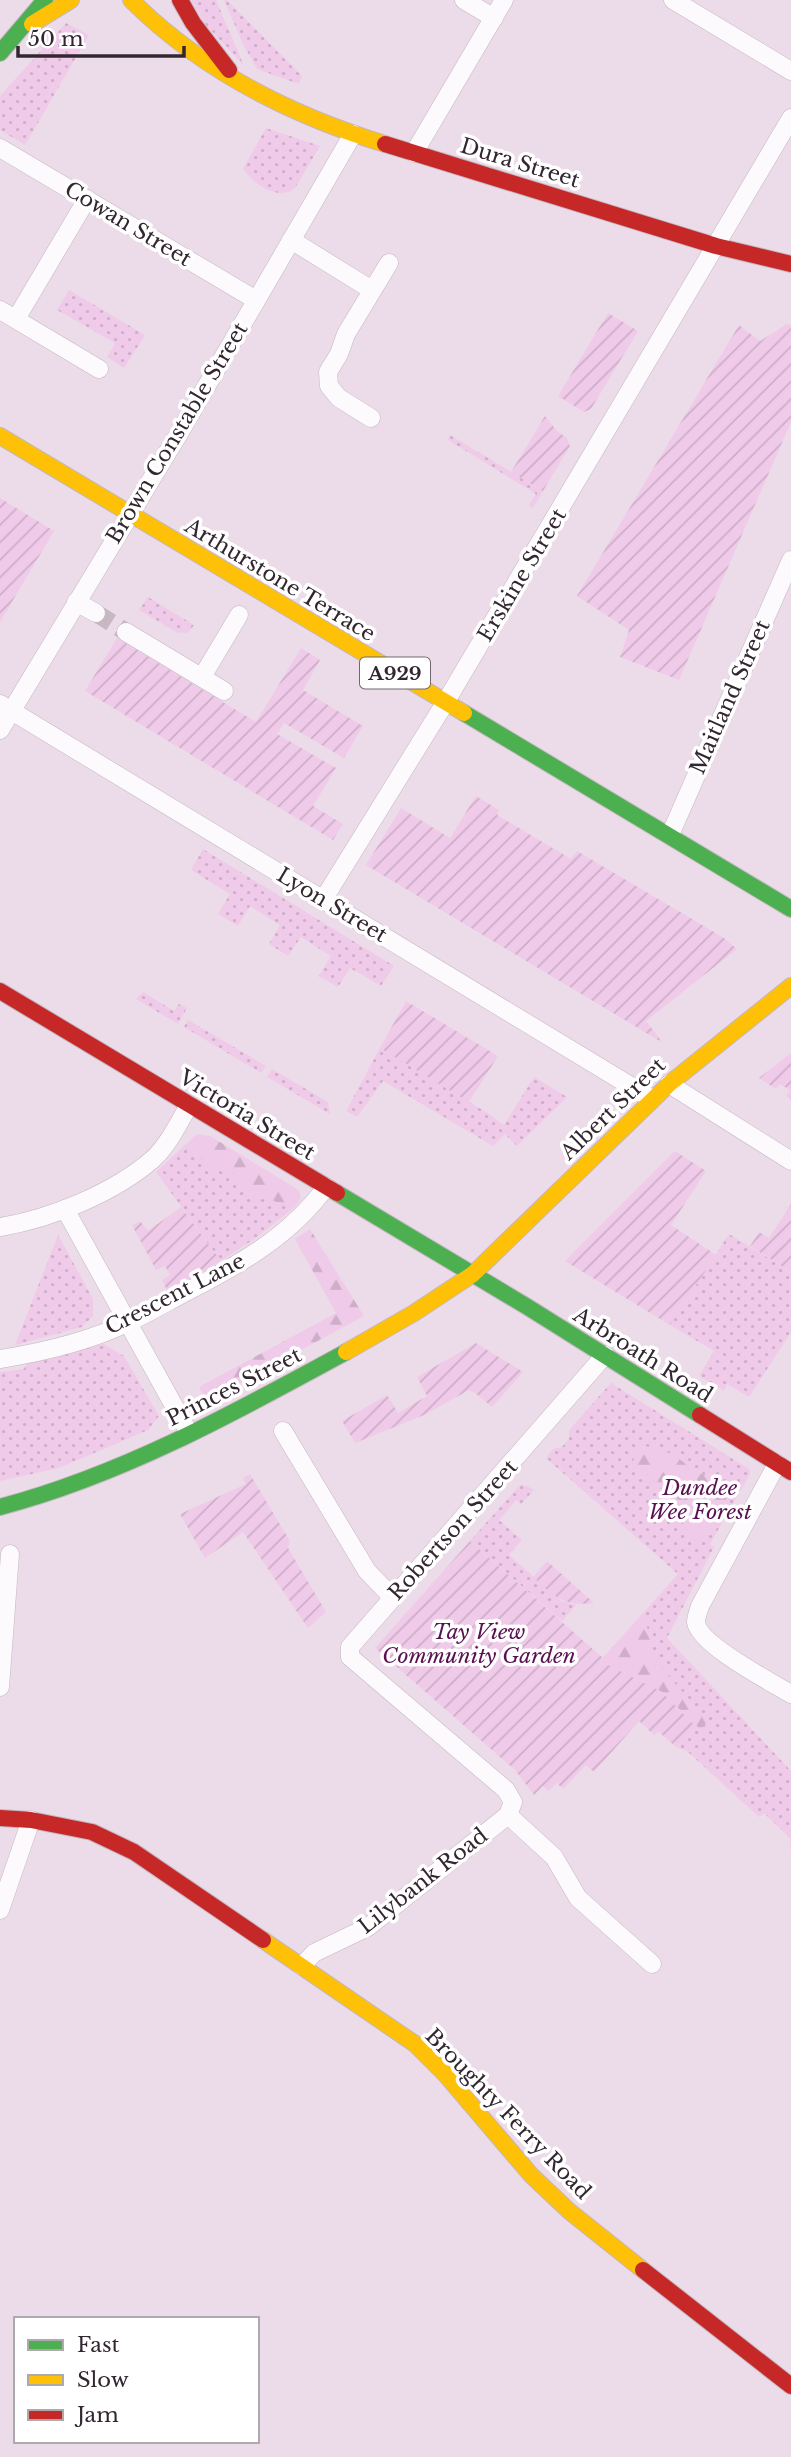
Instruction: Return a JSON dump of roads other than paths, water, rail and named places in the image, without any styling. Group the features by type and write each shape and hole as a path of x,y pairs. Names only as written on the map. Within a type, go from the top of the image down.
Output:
{"main road":[{"path":"0,53 45,0"},
{"path":"20,32 71,0"},
{"name":"Dura Street","path":"131,0 173,40 243,87 300,116 716,246 791,264"},
{"name":"Dura Street","path":"180,0 193,23 243,87"},
{"name":"Arthurstone Terrace","path":"0,436 791,909"},
{"name":"Albert Street","path":"473,1274 668,1084 791,986"},
{"name":"Victoria Street","path":"0,991 473,1274"},
{"name":"Arbroath Road","path":"473,1274 784,1468"},
{"name":"Princes Street","path":"0,1507 50,1495 99,1476 189,1433 309,1372 391,1326 473,1274"},
{"name":"Broughty Ferry Road","path":"0,1818 31,1820 92,1832 134,1852 415,2044 445,2074 531,2175 569,2211 791,2386"}],"street":[{"path":"464,0 494,18"},
{"path":"414,153 504,0"},
{"path":"673,0 791,71"},
{"name":"Erskine Street","path":"323,900 445,703 791,118"},
{"name":"Brown Constable Street","path":"0,730 6,708 130,514 353,134"},
{"name":"Cowan Street","path":"0,148 256,300"},
{"path":"87,199 8,314 99,369"},
{"path":"291,240 372,290"},
{"path":"371,418 339,398 329,386 328,372 389,263"},
{"name":"Maitland Street","path":"670,835 791,560"},
{"path":"76,602 96,613"},
{"path":"202,677 239,615"},
{"path":"127,632 225,691"},
{"name":"Lyon Street","path":"6,708 652,1099"},
{"path":"668,1084 791,1161"},
{"path":"0,1227 26,1223 65,1209 132,1174 155,1158 189,1105"},
{"name":"Crescent Lane","path":"0,1359 79,1341 128,1323 229,1270 285,1232 307,1211 326,1187"},
{"path":"65,1209 189,1433"},
{"name":"Robertson Street","path":"508,1815 513,1802 506,1790 350,1657 350,1647 605,1355"},
{"path":"283,1431 367,1571 393,1598"},
{"path":"784,1468 700,1606 696,1622 701,1636 713,1646 791,1694"},
{"path":"0,1687 10,1554"},
{"path":"508,1815 554,1857 578,1898 652,1964"},
{"name":"Lilybank Road","path":"302,1966 314,1954 368,1927 508,1815"},
{"path":"0,1910 31,1820"}],"tunnel":[{"path":"96,613 126,632"}],"park label":[{"name":"Dundee Wee Forest","path":"700,1500"},
{"name":"Tay View Community Garden","path":"479,1644"}]}
